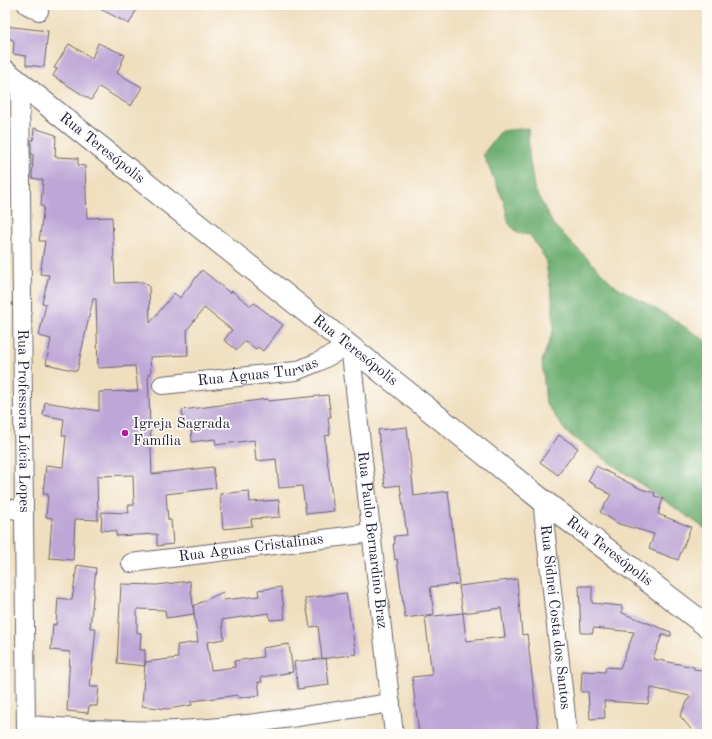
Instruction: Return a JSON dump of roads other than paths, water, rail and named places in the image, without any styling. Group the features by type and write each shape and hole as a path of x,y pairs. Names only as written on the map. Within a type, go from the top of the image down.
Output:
{"street":[{"name":"Rua Teresópolis","path":"13,77 542,500 707,626"},
{"name":"Rua Professora Lúcia Lopes","path":"13,77 24,511 26,730"},
{"name":"Rua Águas Turvas","path":"162,385 296,371 318,362 350,345"},
{"name":"Rua Paulo Bernardino Braz","path":"350,345 394,734"},
{"name":"Rua Sidnei Costa dos Santos","path":"542,500 568,734"},
{"path":"5,508 24,511"},
{"name":"Rua Águas Cristalinas","path":"131,563 371,534"},
{"path":"26,730 178,730 220,726 391,703"}],"place":[{"name":"Igreja Sagrada Família","path":"125,433"}]}
